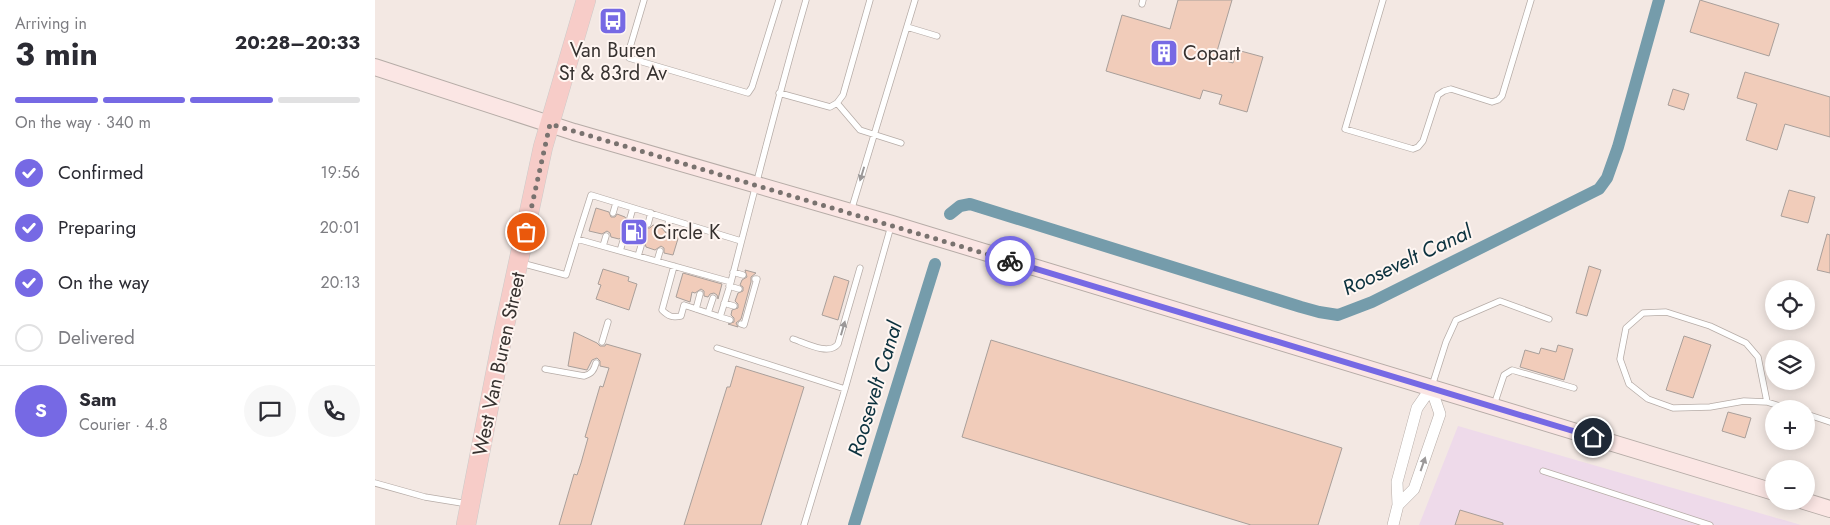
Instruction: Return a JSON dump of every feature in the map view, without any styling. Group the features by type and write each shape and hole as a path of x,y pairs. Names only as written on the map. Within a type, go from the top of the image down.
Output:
{"main road":[{"name":"West Van Buren Street","path":"466,525 519,263 550,124 587,0"},
{"path":"375,67 550,124 892,224 1765,489"},
{"path":"1815,504 1830,509"}],"street":[{"path":"1393,525 1398,505 1397,482 1417,408 1431,388"},
{"path":"1398,505 1414,488 1440,414 1431,388"}],"lane":[{"path":"644,0 628,54 629,58 748,93 752,87 779,0"},
{"path":"720,317 757,185 779,93 806,0"},
{"path":"779,93 830,106 837,102 843,95 870,0"},
{"path":"851,213 915,0"},
{"path":"1383,0 1345,129 1413,149 1418,147 1423,141 1438,95 1443,91 1451,89 1492,102 1502,96 1531,0"},
{"path":"907,27 937,36"},
{"path":"837,102 860,130 901,143"},
{"path":"519,263 566,275 591,195 741,240"},
{"path":"613,213 616,203"},
{"path":"630,218 633,208"},
{"path":"648,224 651,213"},
{"path":"667,229 669,219"},
{"path":"804,525 892,224"},
{"path":"603,246 606,236"},
{"path":"577,238 674,266 730,284 739,289"},
{"path":"620,251 623,241"},
{"path":"638,256 641,246"},
{"path":"657,261 660,251"},
{"path":"674,266 662,310 667,316 674,318 681,316 684,305 730,320"},
{"path":"793,339 828,350 835,348 838,344 860,268"},
{"path":"733,272 743,275"},
{"path":"741,324 743,325 757,279 755,279"},
{"path":"696,309 700,294"},
{"path":"708,313 713,298"},
{"path":"1431,388 1446,342 1456,320 1500,301 1549,319"},
{"path":"724,303 734,306"},
{"path":"1666,312 1710,326 1746,343 1758,357 1767,402 1673,408 1647,400 1629,384 1620,358 1626,328 1643,313 1666,312"},
{"path":"602,342 607,322"},
{"path":"717,348 845,389"},
{"path":"545,369 583,376 589,375 596,363"},
{"path":"1493,407 1504,374 1512,370 1574,388"},
{"path":"1815,417 1830,422"},
{"path":"1543,471 1710,525"},
{"path":"375,483 425,497 470,505"}],"shaded area":[{"path":"1458,426 1801,525 1419,525"}],"building":[{"name":"Copart","path":"1178,0 1232,0 1215,58 1233,63 1237,50 1263,57 1247,112 1219,104 1222,95 1203,90 1200,99 1106,71 1122,15 1170,29"},
{"path":"1700,0 1779,24 1769,56 1690,32"},
{"path":"1745,72 1830,97 1830,137 1785,124 1777,150 1746,140 1757,104 1737,98"},
{"path":"1673,89 1689,94 1684,110 1668,105"},
{"path":"1789,190 1815,197 1808,223 1781,216"},
{"name":"Circle K","path":"596,208 609,212 611,217 615,217 617,214 625,217 628,222 634,220 644,222 646,228 650,228 653,225 662,228 666,233 669,233 671,230 680,232 673,255 664,253 664,248 661,246 655,250 646,247 642,241 637,244 628,242 624,236 619,239 611,237 607,231 602,234 589,231"},
{"path":"1827,234 1830,235 1830,273 1817,270"},
{"path":"1589,266 1601,270 1587,316 1576,313"},
{"path":"603,269 629,277 628,281 637,284 629,310 596,299 601,285 598,284"},
{"path":"745,270 756,273 751,277 741,319 736,323 738,327 728,324 734,322 734,318 731,315 732,310 738,308 738,304 735,301 738,293 743,291 743,287 740,285 742,280 747,277"},
{"path":"683,273 722,284 718,299 714,293 708,297 704,296 704,291 701,289 695,293 692,292 690,302 676,297"},
{"path":"834,276 849,281 838,320 822,315"},
{"path":"574,332 600,346 605,346 606,344 641,354 591,525 559,525 574,474 577,475 581,463 588,438 585,437 600,386 603,387 609,368 600,366 600,361 597,358 592,360 587,370 568,366"},
{"path":"1684,336 1711,345 1693,398 1666,390"},
{"path":"991,340 1342,448 1318,525 1251,525 962,437"},
{"path":"1558,345 1573,349 1564,380 1520,367 1525,350 1539,354 1541,348 1556,352"},
{"path":"736,366 804,387 761,525 684,525 727,387 730,387"},
{"path":"1728,412 1751,418 1745,438 1722,431"},
{"path":"1460,510 1503,523 1503,525 1455,525"}],"waterway":[{"name":"Roosevelt Canal","path":"950,214 960,206 970,204 1301,307 1338,315 1372,302 1599,189 1607,178 1618,147 1659,0"},
{"name":"Roosevelt Canal","path":"854,525 935,264"}],"way so far":[{"path":"526,232 543,147 550,124 892,224 1010,261"}],"place":[{"name":"Van Buren St & 83rd Av","path":"613,21"},
{"name":"Copart","path":"1164,53"},
{"name":"Circle K","path":"634,232"}],"route":[{"path":"1010,261 1593,437"}]}
